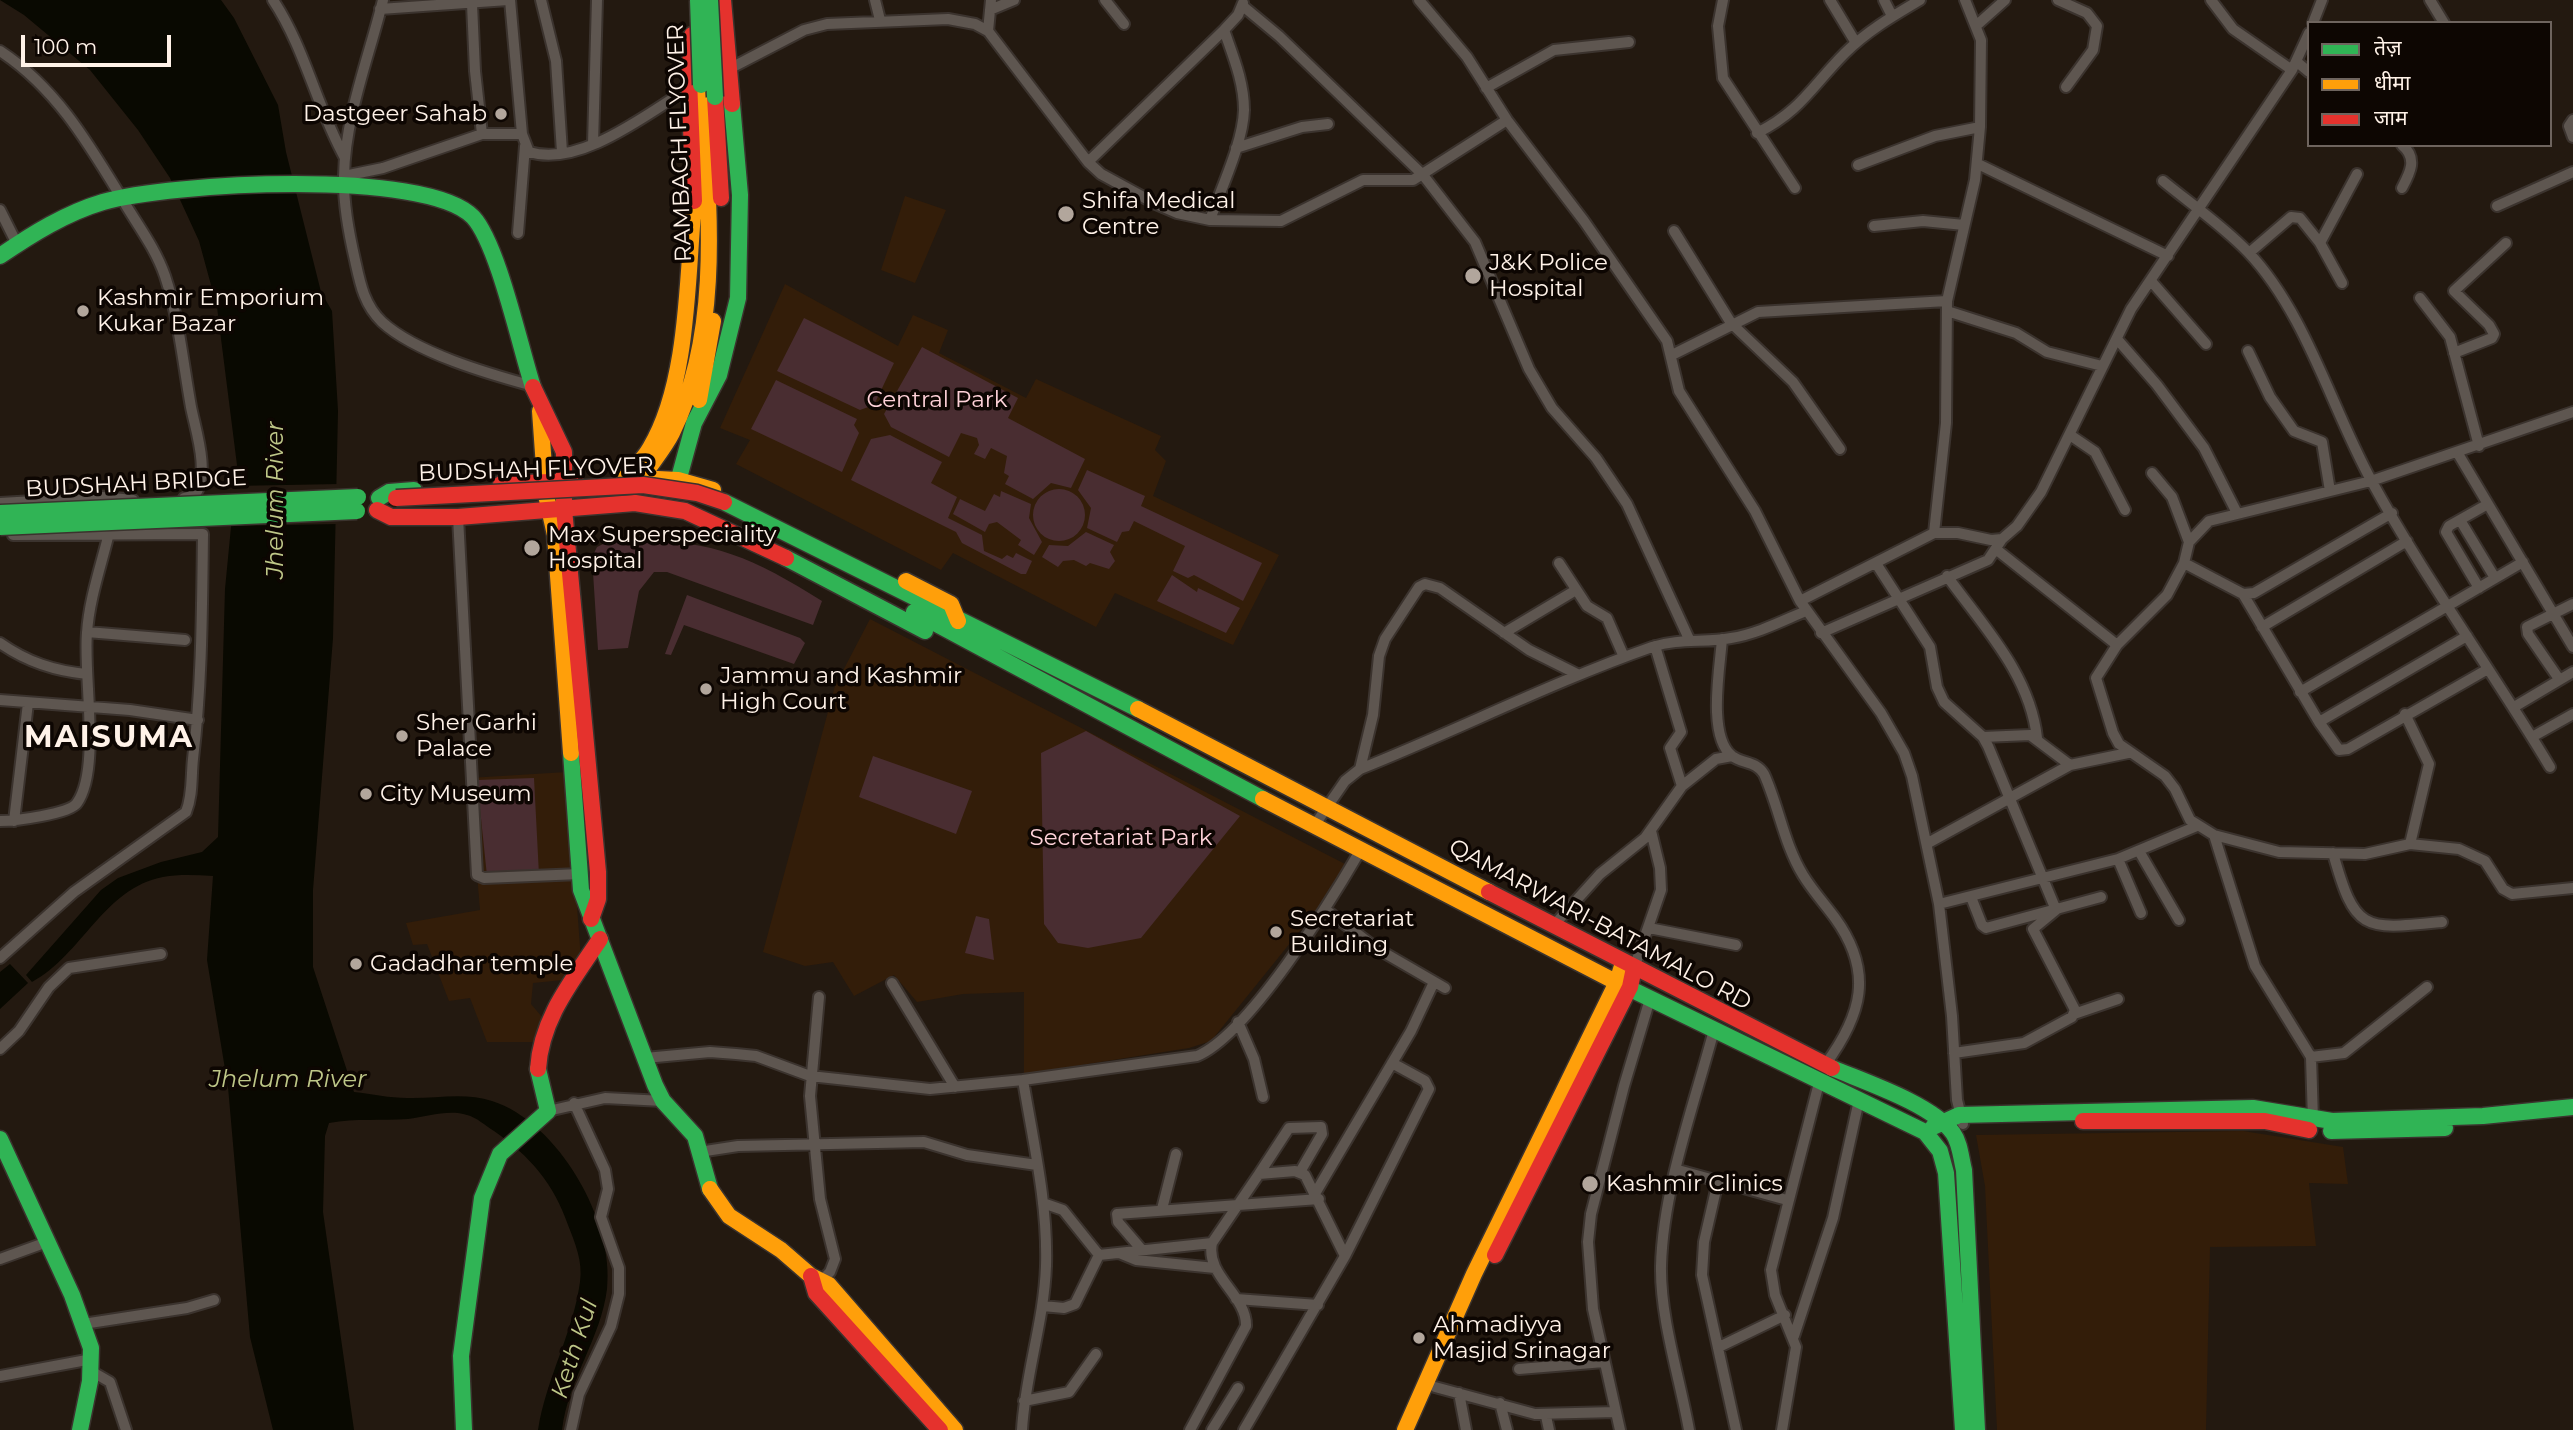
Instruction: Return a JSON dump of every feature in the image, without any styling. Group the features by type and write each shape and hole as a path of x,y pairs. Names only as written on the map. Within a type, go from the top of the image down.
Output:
{"main road":[{"path":"670,400 694,230 695,191 689,89 691,0"},
{"name":"RAMBAGH FLYOVER","path":"633,478 665,451 689,387 707,278 710,201 698,0"},
{"name":"RAMBAGH FLYOVER","path":"694,423 709,357 720,242 721,202 710,0"},
{"path":"671,508 694,423 719,375 738,298 740,195 723,0"},
{"path":"0,256 43,227 121,197 318,185 344,181 425,193 464,209 478,224 489,243 536,394 564,452 564,481 557,510 555,535 580,874 584,903 645,1058 663,1101 688,1125 708,1186 729,1216 781,1250 816,1278 955,1430"},
{"path":"633,478 649,450 699,336"},
{"path":"536,394 546,481 557,510 598,872 598,899 591,919"},
{"path":"633,478 678,480 729,495 951,604 956,627 927,632 747,538 685,511 635,503 458,517 391,517 387,504 389,492 633,478"},
{"name":"BUDSHAH FLYOVER","path":"387,504 643,485 697,493 724,502 956,627"},
{"path":"358,504 387,504"},
{"name":"BUDSHAH BRIDGE","path":"0,513 358,504"},
{"name":"BUDSHAH BRIDGE","path":"0,527 358,504"},
{"name":"QAMARWARI-BATAMALO RD","path":"956,627 1035,655 1554,925 1822,1072"},
{"name":"QAMARWARI-BATAMALO RD","path":"956,627 1360,851 1650,999 1714,1030 1822,1072 1912,1102 1954,1123"},
{"path":"464,1430 461,1356 466,1301 482,1198 500,1154 545,1113 538,1072 543,1037 562,998 600,939"},
{"path":"1415,1430 1483,1277 1623,985 1629,965"},
{"path":"1405,1430 1474,1274 1623,985"},
{"path":"1822,1072 1858,1099 1930,1138 1946,1173 1963,1430"},
{"path":"1930,1138 1954,1123 2164,1108 2253,1108 2313,1120 2483,1116 2573,1107"},
{"path":"1954,1123 2234,1120 2362,1133 2573,1118"},
{"path":"1954,1123 1965,1170 1978,1430"},
{"path":"0,1139 83,1324 92,1365 80,1430"},
{"path":"816,1278 816,1293 940,1430"}],"street":[{"path":"273,0 293,40 330,131 345,158"},
{"path":"518,233 525,146 505,0 472,4 382,5 345,158 344,181 353,253 363,294 383,322 438,354 536,394"},
{"path":"541,0 556,61 562,152"},
{"path":"593,144 597,0"},
{"path":"875,0 880,20"},
{"path":"988,31 990,5 1014,0"},
{"path":"1105,0 1124,24"},
{"path":"1419,0 1468,57 1507,120 1584,222 1667,341 1679,391 1755,511 1803,606 1881,713 1905,753 1928,843 1939,904 1954,1053 1954,1123"},
{"path":"1723,0 1718,26 1723,79 1795,188"},
{"path":"1830,0 1856,43"},
{"path":"1884,0 1892,16"},
{"path":"1757,133 1792,113 1856,43 1892,16 1920,0"},
{"path":"1934,533 1944,451 1947,306 1978,164 1982,52 1977,25 1965,0"},
{"path":"1977,25 2005,0"},
{"path":"2058,0 2087,13 2097,26 2093,50 2066,87"},
{"path":"2211,0 2233,29 2307,71"},
{"path":"2314,21 2322,0"},
{"path":"2430,0 2443,21"},
{"path":"1087,162 1224,30 1244,3 1423,175 1485,258 1516,343 1541,390 1596,457 1628,504 1689,639"},
{"path":"472,4 475,71 482,134"},
{"path":"525,146 535,154 562,152 593,144 612,136 689,89 804,30 827,24 880,20 948,19 975,24 988,31 1087,162 1117,185 1156,204 1177,213 1210,220 1281,221 1363,180 1381,177 1405,181 1423,175 1507,120"},
{"path":"1210,220 1243,122 1242,85 1224,30"},
{"path":"1821,633 1987,560 1997,550 2002,539 2017,526 2041,492 2131,309 2294,66 2307,37"},
{"path":"1486,88 1554,50 1629,42"},
{"path":"0,51 26,68 56,98 153,248 166,279 200,455 199,489 195,495 139,501 78,497 0,503"},
{"path":"2573,120 2569,126 2573,137"},
{"path":"1236,148 1302,127 1328,124"},
{"path":"1858,165 1935,136 1980,127"},
{"path":"344,181 482,134 522,134"},
{"path":"2402,188 2412,170 2412,159 2403,147"},
{"path":"1978,164 2168,256"},
{"path":"2497,206 2573,172"},
{"path":"2320,243 2357,174"},
{"path":"2164,181 2249,253 2306,338 2341,422 2371,481 2550,767"},
{"path":"0,210 18,244"},
{"path":"2249,253 2291,217 2300,218 2320,243 2342,284"},
{"path":"1874,226 1923,220 1964,225"},
{"path":"1674,231 1731,323 1793,382 1840,449"},
{"path":"2454,353 2492,338 2494,334 2489,325 2454,291 2506,243"},
{"path":"2151,281 2206,344"},
{"path":"2420,298 2447,330 2479,446"},
{"path":"1672,355 1731,323 1773,310 1947,306 2016,333 2047,352 2102,366"},
{"path":"2117,339 2157,385 2204,448 2237,513"},
{"path":"2248,351 2270,397 2294,431 2322,442 2330,491"},
{"path":"2573,412 2371,481 2208,521 2189,542 2184,563 2167,595 2118,645 2098,670 2097,688 2112,733 2128,753 2172,783 2187,815 2197,826 2214,835 2279,852 2365,854 2410,844 2469,851 2485,861 2503,889 2512,894 2573,888"},
{"path":"2070,435 2095,452 2125,510"},
{"path":"2457,452 2573,647"},
{"path":"2152,473 2172,498 2189,542"},
{"path":"2479,588 2446,534 2447,528 2488,504"},
{"path":"2243,594 2263,590 2392,513"},
{"path":"458,517 477,875 484,878 580,874"},
{"path":"2460,520 2495,578"},
{"path":"0,821 14,821 76,805 88,774 86,632 109,533"},
{"path":"1314,826 1345,781 1360,769 1577,674 1655,646 1689,639 1722,639 1748,634 1934,533 2002,539"},
{"path":"0,535 203,534 198,720 191,797 184,815 95,875 0,958"},
{"path":"2262,627 2407,541"},
{"path":"1997,550 2118,645"},
{"path":"1559,562 1587,606 1606,618 1624,657"},
{"path":"2300,692 2523,562"},
{"path":"2184,563 2243,594 2335,748 2344,751 2488,669"},
{"path":"1877,565 1930,647 1937,687 1944,702 1983,737 2056,910"},
{"path":"1947,576 2024,685 2034,713 2037,738"},
{"path":"1360,769 1373,715 1379,656 1391,628 1419,587 1433,583 1504,633 1577,674"},
{"path":"1504,633 1576,590"},
{"path":"2559,679 2527,631 2530,625 2552,612 2573,604"},
{"path":"86,632 186,640"},
{"path":"2319,722 2466,636"},
{"path":"1722,639 1717,720 1725,747 1732,756 1761,769 1796,861 1842,929 1858,962 1859,984 1852,1024 1822,1072 1771,1270 1771,1282 1794,1336"},
{"path":"0,643 31,662 64,672 87,674"},
{"path":"1655,646 1681,732 1670,748 1682,786"},
{"path":"2514,707 2573,672"},
{"path":"0,700 130,710 198,720"},
{"path":"14,821 28,703"},
{"path":"2532,737 2573,713"},
{"path":"2405,715 2429,764 2410,844"},
{"path":"1983,737 2024,734 2037,738 2070,765"},
{"path":"1928,843 2070,765 2128,753"},
{"path":"1554,925 1592,881 1651,831 1682,786 1716,759 1732,756"},
{"path":"1939,904 2118,859 2197,826"},
{"path":"1629,965 1649,928 1662,877 1651,831"},
{"path":"2214,835 2255,966 2311,1057 2313,1120"},
{"path":"645,1058 710,1052 756,1056 810,1076 907,1088 955,1087 1023,1080 1197,1056 1217,1045 1273,982 1326,910 1360,851"},
{"path":"2139,851 2179,920"},
{"path":"2333,853 2350,906 2370,922 2395,927 2442,922"},
{"path":"2118,859 2141,913"},
{"path":"1971,897 1982,925 1986,928 2101,897"},
{"path":"1326,910 1376,948 1445,988"},
{"path":"2056,910 2033,929 2074,1005 2074,1014"},
{"path":"1649,928 1737,945"},
{"path":"0,1049 19,1031 49,987 69,968 161,954"},
{"path":"1317,1195 1392,1063 1434,982"},
{"path":"892,984 955,1087"},
{"path":"2311,1057 2344,1052 2427,987"},
{"path":"816,1278 830,1272 835,1259 824,1221 814,1147 810,1076 819,997"},
{"path":"1620,1430 1592,1309 1587,1242 1591,1213 1650,999"},
{"path":"1954,1053 2024,1043 2074,1014 2118,999"},
{"path":"1238,1022 1254,1059 1263,1097"},
{"path":"1689,1430 1662,1283 1664,1244 1678,1170 1714,1030"},
{"path":"1244,1430 1345,1256 1429,1089 1425,1081 1392,1063"},
{"path":"1022,1430 1024,1401 1043,1306 1046,1266 1043,1203 1023,1080"},
{"path":"545,1113 574,1103 622,1097 663,1101"},
{"path":"1782,1430 1785,1402 1795,1360 1794,1336 1842,1186 1858,1099"},
{"path":"571,1430 579,1394 611,1326 619,1293 619,1268 601,1217 608,1189 605,1170 574,1103"},
{"path":"1190,1430 1244,1333 1246,1321 1236,1299 1215,1268 1212,1243 1289,1128 1321,1126 1322,1134 1300,1172"},
{"path":"699,1152 738,1146 814,1147 924,1142 967,1155 1037,1165"},
{"path":"1162,1209 1176,1154"},
{"path":"1678,1170 1787,1200"},
{"path":"1300,1172 1317,1195 1345,1256"},
{"path":"1259,1174 1300,1172"},
{"path":"1718,1181 1702,1260 1705,1293 1736,1430"},
{"path":"1142,1250 1118,1222 1117,1214 1317,1195"},
{"path":"1043,1203 1063,1210 1098,1255"},
{"path":"0,1259 47,1242"},
{"path":"1098,1255 1212,1243"},
{"path":"1119,1253 1136,1261 1215,1268"},
{"path":"1043,1306 1064,1308 1075,1304 1098,1255"},
{"path":"1236,1299 1318,1305"},
{"path":"83,1324 187,1308 214,1300"},
{"path":"1719,1347 1785,1315"},
{"path":"1024,1401 1069,1392 1096,1354"},
{"path":"1519,1369 1604,1362"},
{"path":"0,1376 92,1365 110,1382 126,1430"},
{"path":"1434,1387 1546,1416 1616,1412"},
{"path":"1212,1430 1238,1388"},
{"path":"1459,1393 1466,1430"},
{"path":"1500,1403 1507,1430"},
{"path":"1546,1416 1549,1430"}],"shaded area":[{"path":"905,196 946,210 915,283 881,270"},
{"path":"785,284 898,346 913,315 948,330 939,353 1026,398 1036,379 1161,436 1155,450 1166,461 1153,496 1279,555 1233,645 1115,593 1096,627 953,553 941,570 736,464 750,440 720,428"},
{"path":"870,619 1345,864 1345,875 1211,1041 1189,1048 1024,1074 1024,992 963,994 917,1002 894,975 854,996 833,962 805,966 763,952 835,686"},
{"path":"567,772 581,960 563,980 533,983 531,1004 542,1017 536,1042 487,1042 470,998 449,1001 427,944 413,945 406,923 480,910 469,778"},
{"path":"2243,1131 2343,1147 2348,1184 2309,1183 2316,1246 2210,1247 2206,1430 1997,1430 1985,1186 1976,1135"}],"green space":[{"name":"Central Park","path":"804,318 894,363 874,405 860,410 777,371"},
{"name":"Central Park","path":"922,347 1018,398 1008,418 1085,459 1071,488 1051,483 1033,499 1005,484 1009,476 1004,473 1007,456 991,448 985,459 974,454 979,445 977,438 961,433 949,457 891,427 884,414"},
{"name":"Central Park","path":"776,380 857,419 854,425 859,433 842,472 751,429"},
{"name":"Central Park","path":"890,435 942,462 931,483 957,497 948,518 982,535 984,551 1002,559 1007,555 1013,558 1016,553 1032,561 1026,574 1021,574 962,543 956,532 851,480 871,439"},
{"path":"1087,470 1145,496 1141,506 1262,563 1243,601 1194,575 1188,578 1173,571 1185,546 1134,521 1129,531 1122,532 1117,542 1087,528 1091,508 1078,490"},
{"path":"1059,489 1069,491 1077,497 1083,505 1083,525 1077,533 1069,539 1059,541 1049,539 1041,533 1035,525 1033,515 1035,505 1041,497 1049,491"},
{"path":"1001,491 1031,504 1029,518 1042,542 1034,555 1018,545 1021,540 997,522 989,524 985,532 953,514 960,499 985,511 994,494 1000,497"},
{"path":"1086,532 1114,545 1110,552 1115,561 1109,569 1090,563 1086,566 1074,560 1063,561 1058,567 1042,557 1049,545 1068,546"},
{"path":"609,541 670,541 721,551 769,570 822,601 813,625 667,572 654,572 639,591 628,648 598,650 592,557 597,547"},
{"path":"1172,575 1197,592 1198,588 1240,608 1226,633 1157,601"},
{"path":"687,595 800,638 805,643 794,664 684,625 671,655 665,654"},
{"name":"Secretariat Park","path":"1086,731 1240,816 1141,938 1088,948 1058,943 1044,924 1041,753"},
{"path":"873,756 972,791 956,834 859,797"},
{"path":"534,778 539,875 487,876 477,780"},
{"path":"976,916 989,919 994,960 965,953"}],"water":[{"name":"Jhelum River","path":"0,0 221,0 234,18 278,105 286,152 321,292 332,311 338,411 333,638 313,890 313,967 354,1092 401,1098 460,1096 492,1101 516,1112 539,1130 560,1152 577,1177 592,1205 602,1234 607,1262 607,1289 598,1325 565,1412 562,1430 538,1430 577,1301 581,1274 576,1245 556,1197 530,1161 477,1120 460,1113 452,1113 408,1119 329,1123 325,1136 323,1212 354,1430 273,1430 250,1337 228,1087 207,960 213,876 169,876 142,884 109,908 50,970 32,982 26,975 101,890 118,878 161,862 202,852 218,837 225,589 237,465 217,307 199,241 170,178 138,130 90,70 24,15"},
{"path":"10,964 28,983 0,1009 0,972"}],"pier":[{"path":"340,484 339,524 227,526 231,486"}],"traffic: fast":[{"path":"698,0 701,85"},
{"path":"710,0 715,97"},
{"path":"676,489 694,423 719,375 738,298 740,195 732,104"},
{"path":"0,256 76,212 103,202 136,195 236,185 295,184 404,191 446,202 473,217 482,230 500,272 533,387"},
{"path":"379,498 389,492 414,490"},
{"path":"0,513 358,497"},
{"path":"724,502 1138,709"},
{"path":"0,527 357,511"},
{"path":"786,558 925,631"},
{"path":"914,612 1263,799"},
{"path":"571,753 581,890 655,1085 663,1101 695,1136 710,1189"},
{"path":"1612,980 1925,1132 1940,1151 1946,1173 1963,1430"},
{"path":"1832,1068 1914,1103 1943,1122 1957,1141 1964,1170 1977,1430"},
{"path":"464,1430 461,1356 482,1198 500,1154 548,1111 538,1069"},
{"path":"1933,1127 1959,1115 2253,1108 2332,1121 2483,1116 2573,1107"},
{"path":"2331,1131 2445,1128"},
{"path":"0,1139 72,1295 91,1348 90,1381 80,1430"}],"traffic: slow":[{"path":"645,473 672,433 688,393 706,307 709,217 701,85"},
{"path":"626,477 650,448 663,422 672,393 684,328 694,201"},
{"path":"699,400 713,321"},
{"path":"540,411 546,495 555,535 571,753"},
{"path":"637,478 678,480 713,490"},
{"path":"906,581 951,604 958,621"},
{"path":"1138,709 1489,892"},
{"path":"1263,799 1612,980"},
{"path":"1405,1430 1474,1274 1617,982 1623,963"},
{"path":"710,1189 729,1216 781,1250 811,1276 829,1285 955,1430"}],"traffic: jam":[{"path":"723,0 732,104"},
{"path":"692,35 689,80 694,201"},
{"path":"715,97 721,198"},
{"path":"533,387 564,452 564,509 598,872 598,899 591,919"},
{"path":"501,484 575,481"},
{"path":"396,498 643,485 697,493 724,502"},
{"path":"377,510 391,517 458,517 635,503 685,511 786,558"},
{"path":"1489,892 1832,1068"},
{"path":"538,1069 540,1050 552,1016 600,939"},
{"path":"1495,1255 1630,987 1634,968"},
{"path":"2083,1121 2265,1121 2309,1130"},
{"path":"811,1276 816,1293 940,1430"}],"place":[{"name":"Dastgeer Sahab","path":"501,114"},
{"name":"Shifa Medical Centre","path":"1066,214"},
{"name":"J&K Police Hospital","path":"1473,276"},
{"name":"Kashmir Emporium Kukar Bazar","path":"83,311"},
{"name":"Max Superspeciality Hospital","path":"532,548"},
{"name":"Jammu and Kashmir High Court","path":"706,689"},
{"name":"Sher Garhi Palace","path":"402,736"},
{"name":"City Museum","path":"366,794"},
{"name":"Secretariat Building","path":"1276,932"},
{"name":"Gadadhar temple","path":"356,964"},
{"name":"Kashmir Clinics","path":"1590,1184"},
{"name":"Ahmadiyya Masjid Srinagar","path":"1419,1338"}],"district":[{"name":"MAISUMA","path":"109,738"}],"water label":[{"name":"Keth Kul","path":"575,1349"}]}
